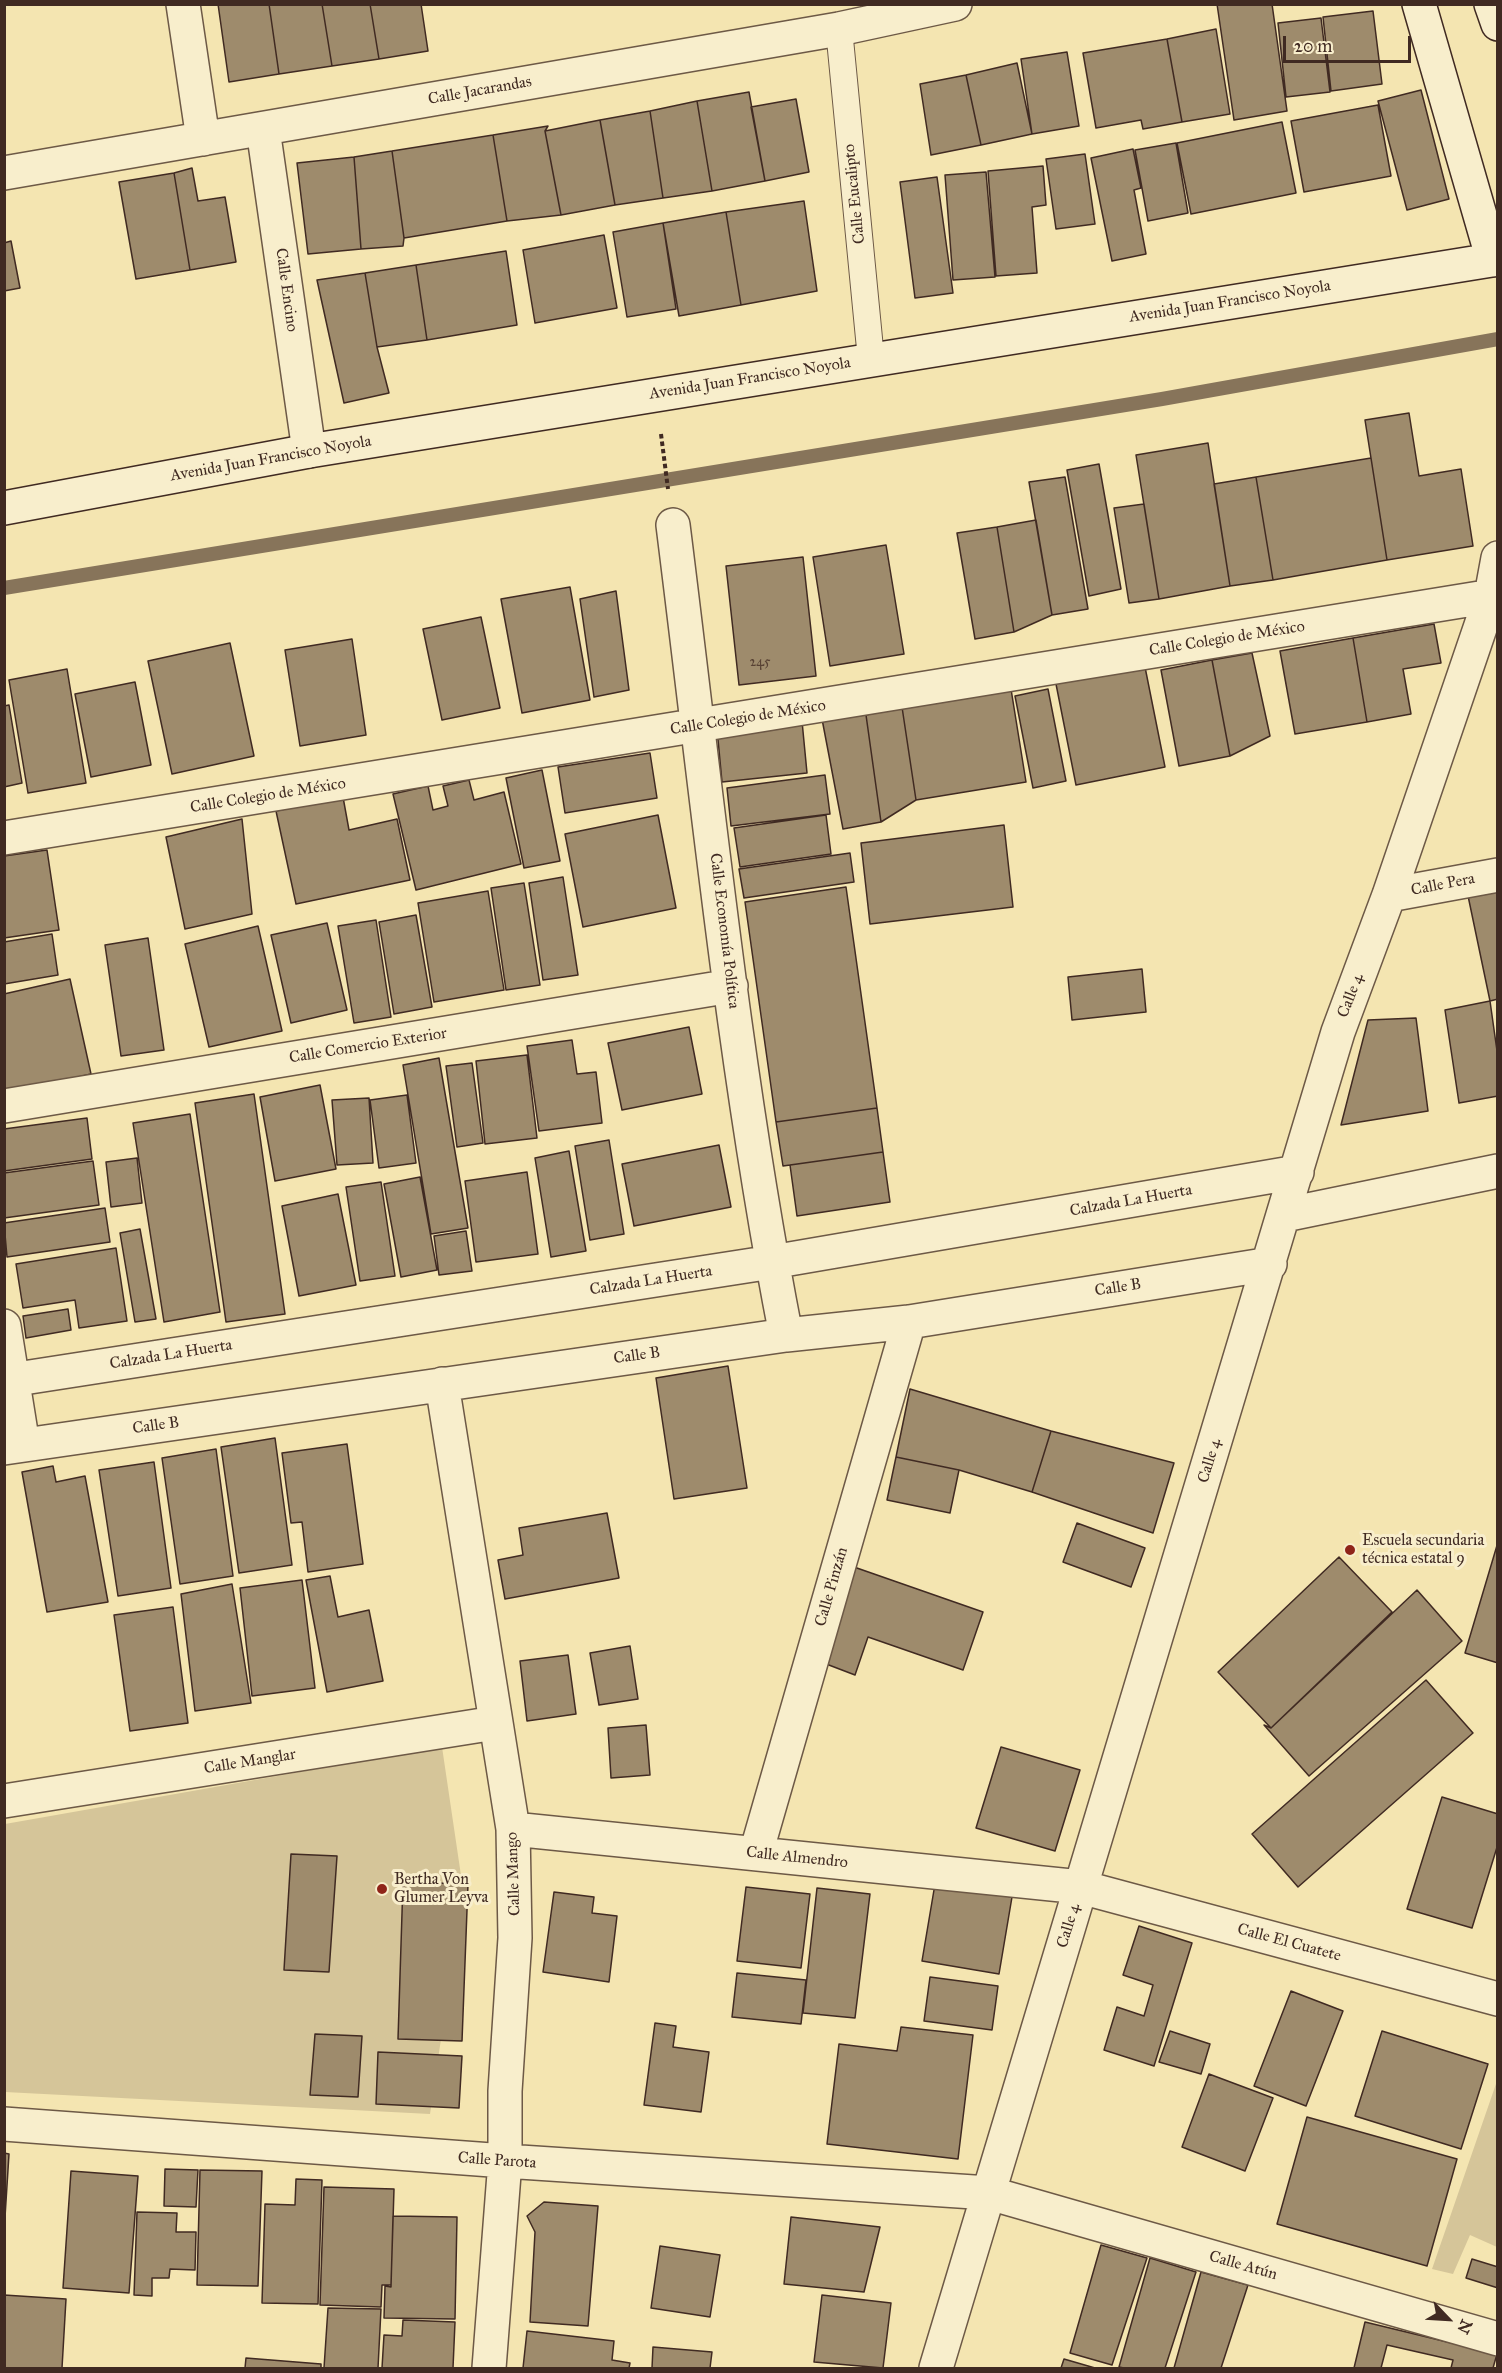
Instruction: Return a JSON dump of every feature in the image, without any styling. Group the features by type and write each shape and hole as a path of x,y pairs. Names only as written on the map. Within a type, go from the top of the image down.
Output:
{"street":[{"path":"183,4 203,139"},
{"name":"Calle Jacarandas","path":"4,173 263,129 855,19 955,4"},
{"path":"1419,4 1495,259"},
{"path":"1491,4 1497,24"},
{"name":"Calle Encino","path":"263,129 309,451"},
{"name":"Avenida Juan Francisco Noyola","path":"4,508 309,451 1495,259"},
{"name":"Calle Economía Política","path":"673,525 730,986 772,1262 786,1335"},
{"name":"Calle 4","path":"936,2368 1338,1032 1389,895 1494,595 1497,558"},
{"name":"Calle Colegio de México","path":"4,838 1494,595"},
{"name":"Calle Pera","path":"1389,895 1497,875"},
{"name":"Calle Comercio Exterior","path":"4,1106 730,986"},
{"path":"1284,1215 1497,1171"},
{"name":"Calzada La Huerta","path":"9,1380 772,1262 1297,1172"},
{"name":"Calle B","path":"14,1447 786,1335 909,1322 1270,1264"},
{"name":"Calle Pinzán","path":"756,1853 909,1322"},
{"path":"4,1326 14,1447"},
{"name":"Calle Mango","path":"442,1384 513,1829 515,1938 505,2091 505,2162 489,2368"},
{"name":"Calle Manglar","path":"4,1801 495,1723"},
{"name":"Calle Almendro","path":"513,1829 1081,1887"},
{"name":"Calle El Cuatete","path":"1081,1887 1497,1999"},
{"name":"Calle Parota","path":"4,2124 505,2162 989,2193"},
{"name":"Calle Atún","path":"989,2193 1497,2339"}],"lane":[{"name":"Calle Eucalipto","path":"855,19 871,359"}],"path":[{"path":"656,395 673,525"}],"shaded area":[{"path":"442,1747 463,1889 430,2114 5,2092 5,1824"},
{"path":"1497,2081 1497,2247 1470,2235 1453,2274 1432,2269"}],"building":[{"path":"218,4 269,4 279,74 229,82"},
{"path":"269,4 322,4 332,66 279,74"},
{"path":"322,4 370,4 379,59 332,66"},
{"path":"370,4 421,4 428,51 379,59"},
{"path":"1217,4 1272,4 1287,111 1234,120"},
{"path":"1373,11 1382,84 1331,91 1323,17"},
{"path":"1321,18 1330,92 1286,97 1278,23"},
{"path":"1216,29 1230,114 1182,122 1167,39"},
{"path":"1167,39 1182,122 1143,129 1141,120 1096,128 1083,53"},
{"path":"1067,52 1079,126 1032,134 1021,59"},
{"path":"1017,63 1032,134 981,145 966,75"},
{"path":"966,75 981,145 931,155 920,84"},
{"path":"1421,90 1449,199 1407,210 1378,101"},
{"path":"749,92 765,181 712,191 697,101"},
{"path":"796,99 809,172 765,181 751,107"},
{"path":"697,101 712,191 663,198 650,111"},
{"path":"1378,105 1391,176 1304,192 1291,121"},
{"path":"650,111 663,198 615,205 600,120"},
{"path":"600,120 615,205 561,215 545,131"},
{"path":"1282,122 1296,193 1191,214 1177,143"},
{"path":"548,126 545,131 561,215 507,221 493,135"},
{"path":"493,135 507,221 404,238 392,151"},
{"path":"1176,143 1188,213 1148,221 1135,150"},
{"path":"1133,149 1141,188 1134,190 1146,254 1112,261 1091,158"},
{"path":"392,151 404,238 403,246 361,249 354,157"},
{"path":"1085,154 1095,224 1056,229 1046,159"},
{"path":"354,157 361,249 308,254 297,163"},
{"path":"1043,166 1046,205 1032,207 1037,273 996,276 988,171"},
{"path":"192,168 198,201 225,197 236,262 190,270 174,173"},
{"path":"986,172 995,277 953,280 945,175"},
{"path":"174,173 190,270 136,279 119,182"},
{"path":"937,177 953,293 915,298 900,182"},
{"path":"804,201 817,291 741,305 726,212"},
{"path":"726,212 741,305 679,316 663,223"},
{"path":"663,223 676,309 627,317 613,232"},
{"path":"604,235 617,308 535,323 523,250"},
{"path":"11,241 20,288 4,291 4,243"},
{"path":"506,251 517,325 427,340 416,265"},
{"path":"416,265 427,340 377,347 365,273"},
{"path":"365,273 377,347 389,393 344,403 317,280"},
{"path":"1409,413 1419,476 1461,469 1473,546 1387,560 1365,420"},
{"path":"1208,443 1230,586 1159,599 1136,455"},
{"path":"1371,458 1387,560 1273,580 1256,477"},
{"path":"1099,464 1121,589 1089,596 1067,470"},
{"path":"1065,477 1088,609 1052,615 1029,482"},
{"path":"1256,477 1273,580 1230,586 1214,484"},
{"path":"1144,504 1159,599 1129,603 1114,508"},
{"path":"1036,520 1052,615 1014,632 997,527"},
{"path":"997,527 1014,632 975,639 957,533"},
{"path":"886,545 904,654 830,666 813,557"},
{"path":"803,557 816,676 739,685 726,566"},
{"path":"570,587 590,700 522,713 501,599"},
{"path":"616,591 629,690 594,697 580,599"},
{"path":"481,617 500,708 442,720 423,629"},
{"path":"1434,624 1441,663 1403,669 1411,714 1367,722 1353,638"},
{"path":"1353,638 1367,722 1295,734 1280,651"},
{"path":"352,639 366,735 300,746 285,650"},
{"path":"230,643 254,756 172,774 148,661"},
{"path":"1252,653 1270,736 1230,756 1212,660"},
{"path":"1212,660 1230,756 1179,766 1161,670"},
{"path":"1144,662 1165,767 1076,785 1055,679"},
{"path":"67,669 86,783 28,793 9,680"},
{"path":"135,682 151,765 91,777 75,694"},
{"path":"1011,689 1026,782 916,800 902,707"},
{"path":"1048,689 1066,781 1033,788 1015,696"},
{"path":"9,705 22,783 4,787 4,706"},
{"path":"902,707 916,800 881,822 866,715"},
{"path":"866,715 881,822 843,829 822,719"},
{"path":"802,721 807,773 722,782 717,729"},
{"path":"650,753 657,798 565,813 558,767"},
{"path":"542,770 560,861 524,868 506,778"},
{"path":"825,775 830,814 731,826 727,788"},
{"path":"469,780 474,800 504,792 521,864 416,890 393,794 428,786 433,810 448,806 443,786"},
{"path":"343,797 349,830 397,819 410,880 296,904 276,811"},
{"path":"658,815 676,908 583,927 565,834"},
{"path":"826,815 831,854 740,867 734,828"},
{"path":"242,819 252,914 185,929 166,837"},
{"path":"1004,825 1013,907 870,924 861,843"},
{"path":"47,850 59,930 4,938 4,856"},
{"path":"850,853 854,882 744,898 739,869"},
{"path":"563,877 578,975 543,980 529,883"},
{"path":"524,883 540,985 506,990 491,888"},
{"path":"1498,884 1498,999 1490,1001 1467,891"},
{"path":"846,887 877,1108 776,1122 745,902"},
{"path":"488,891 504,990 434,1002 418,903"},
{"path":"416,915 432,1007 394,1014 379,922"},
{"path":"376,920 391,1017 354,1023 338,926"},
{"path":"327,923 347,1010 291,1023 271,935"},
{"path":"258,926 282,1031 209,1047 185,944"},
{"path":"52,934 58,975 4,984 4,942"},
{"path":"148,938 164,1050 121,1056 105,945"},
{"path":"1142,969 1146,1012 1072,1020 1068,977"},
{"path":"70,979 91,1074 4,1094 4,994"},
{"path":"1490,1001 1498,1058 1498,1096 1459,1103 1445,1010"},
{"path":"1416,1018 1428,1111 1341,1125 1368,1020"},
{"path":"689,1027 702,1094 622,1110 608,1043"},
{"path":"572,1040 577,1074 596,1072 602,1123 539,1131 527,1046"},
{"path":"527,1055 537,1138 485,1144 476,1061"},
{"path":"439,1058 468,1228 431,1234 403,1065"},
{"path":"472,1063 483,1143 457,1147 446,1066"},
{"path":"320,1085 336,1169 275,1181 260,1097"},
{"path":"254,1094 285,1314 226,1322 195,1103"},
{"path":"407,1095 416,1163 379,1168 370,1100"},
{"path":"369,1098 373,1163 337,1165 332,1100"},
{"path":"877,1108 883,1152 783,1166 776,1122"},
{"path":"190,1114 220,1312 164,1322 133,1123"},
{"path":"87,1118 92,1159 4,1171 4,1129"},
{"path":"609,1140 624,1234 590,1240 575,1146"},
{"path":"719,1145 731,1207 634,1226 622,1164"},
{"path":"569,1151 586,1251 551,1257 535,1158"},
{"path":"883,1152 890,1202 797,1216 790,1165"},
{"path":"137,1158 142,1203 111,1207 106,1162"},
{"path":"93,1161 99,1205 4,1218 4,1173"},
{"path":"527,1172 538,1254 476,1262 465,1181"},
{"path":"420,1177 437,1270 401,1277 384,1184"},
{"path":"381,1182 395,1276 360,1281 346,1187"},
{"path":"338,1194 356,1285 299,1296 282,1206"},
{"path":"105,1208 110,1242 7,1257 4,1223"},
{"path":"140,1229 156,1319 135,1322 120,1233"},
{"path":"466,1231 472,1271 439,1275 434,1236"},
{"path":"116,1248 127,1321 79,1328 75,1300 23,1308 16,1264"},
{"path":"68,1309 71,1330 26,1338 23,1316"},
{"path":"728,1366 747,1488 674,1499 656,1378"},
{"path":"910,1389 1051,1431 1032,1492 959,1470 896,1457"},
{"path":"1051,1431 1174,1463 1153,1533 1032,1492"},
{"path":"275,1438 292,1565 239,1573 221,1447"},
{"path":"347,1444 363,1564 308,1572 302,1522 291,1523 282,1453"},
{"path":"216,1449 233,1576 180,1584 162,1458"},
{"path":"896,1457 959,1470 950,1513 887,1500"},
{"path":"154,1462 171,1588 118,1596 99,1470"},
{"path":"53,1466 56,1482 85,1476 108,1602 47,1612 22,1472"},
{"path":"607,1513 619,1578 505,1599 498,1560 523,1555 519,1528"},
{"path":"1077,1523 1145,1548 1131,1587 1063,1562"},
{"path":"1498,1542 1498,1663 1465,1653"},
{"path":"1339,1557 1392,1612 1271,1728 1218,1672"},
{"path":"854,1567 983,1612 963,1670 868,1637 855,1675 821,1662"},
{"path":"330,1576 338,1617 369,1610 383,1681 327,1692 306,1580"},
{"path":"302,1580 315,1688 252,1696 240,1588"},
{"path":"232,1584 251,1703 195,1711 181,1594"},
{"path":"1417,1590 1462,1641 1309,1776 1264,1725 1271,1728"},
{"path":"173,1607 188,1723 130,1731 114,1615"},
{"path":"630,1646 638,1699 599,1705 590,1653"},
{"path":"568,1655 576,1714 527,1721 520,1661"},
{"path":"1426,1680 1473,1733 1298,1887 1252,1834"},
{"path":"646,1725 650,1775 611,1778 608,1728"},
{"path":"1001,1747 1080,1770 1055,1851 976,1828"},
{"path":"1442,1797 1498,1814 1498,1844 1472,1928 1407,1909"},
{"path":"291,1854 337,1856 329,1972 284,1970"},
{"path":"403,1882 468,1884 462,2041 398,2039"},
{"path":"935,1884 1012,1897 999,1974 922,1961"},
{"path":"746,1887 810,1894 801,1968 737,1961"},
{"path":"817,1888 870,1894 855,2018 803,2013"},
{"path":"554,1892 594,1897 592,1913 617,1916 609,1982 543,1972"},
{"path":"1139,1926 1192,1943 1154,2066 1104,2050 1117,2007 1144,2016 1153,1985 1123,1975"},
{"path":"737,1973 806,1980 801,2024 732,2017"},
{"path":"930,1977 998,1986 992,2030 924,2021"},
{"path":"1291,1991 1343,2011 1306,2106 1254,2086"},
{"path":"655,2023 676,2026 673,2047 709,2052 701,2112 644,2105"},
{"path":"901,2027 973,2035 958,2159 827,2144 839,2044 897,2051"},
{"path":"1170,2031 1210,2044 1201,2074 1159,2062"},
{"path":"1382,2031 1488,2064 1461,2149 1355,2116"},
{"path":"315,2034 362,2036 358,2097 310,2095"},
{"path":"378,2052 462,2056 459,2108 376,2104"},
{"path":"1209,2074 1273,2098 1245,2171 1182,2147"},
{"path":"1307,2117 1457,2159 1427,2266 1277,2224"},
{"path":"4,2153 9,2154 4,2233"},
{"path":"165,2169 198,2170 196,2207 164,2206"},
{"path":"200,2170 262,2171 258,2286 197,2285"},
{"path":"71,2171 138,2176 129,2293 63,2288"},
{"path":"296,2179 322,2180 318,2304 262,2303 265,2204 295,2205"},
{"path":"324,2187 394,2189 391,2285 382,2285 381,2307 320,2305"},
{"path":"544,2202 598,2206 588,2326 530,2322 535,2232 527,2216"},
{"path":"137,2212 177,2213 176,2232 196,2232 195,2270 170,2269 169,2278 152,2278 152,2296 134,2295"},
{"path":"393,2216 457,2217 455,2319 384,2318 385,2286 391,2287"},
{"path":"791,2217 880,2227 864,2292 784,2284"},
{"path":"1101,2245 1147,2258 1112,2365 1070,2353"},
{"path":"660,2246 720,2255 710,2317 651,2308"},
{"path":"1150,2258 1196,2272 1165,2368 1119,2367"},
{"path":"1472,2259 1498,2267 1498,2288 1466,2278"},
{"path":"1201,2272 1248,2285 1221,2368 1174,2368"},
{"path":"4,2295 66,2299 62,2368 4,2368"},
{"path":"822,2295 891,2303 883,2368 814,2362"},
{"path":"328,2308 381,2309 378,2368 324,2368"},
{"path":"403,2320 455,2322 453,2368 382,2368 384,2335 402,2336"},
{"path":"1365,2322 1497,2354 1493,2368 1451,2368 1453,2360 1387,2345 1381,2368 1354,2368"},
{"path":"527,2331 614,2341 612,2360 630,2363 629,2368 523,2368"},
{"path":"653,2347 712,2352 710,2368 652,2368"},
{"path":"246,2358 321,2364 321,2368 245,2368"},
{"path":"1064,2359 1095,2368 1061,2368"}],"waterway":[{"path":"4,588 1162,399 1498,339"}],"place":[{"name":"Escuela secundaria técnica estatal 9","path":"1350,1550"},
{"name":"Bertha Von Glumer Leyva","path":"382,1889"}]}
